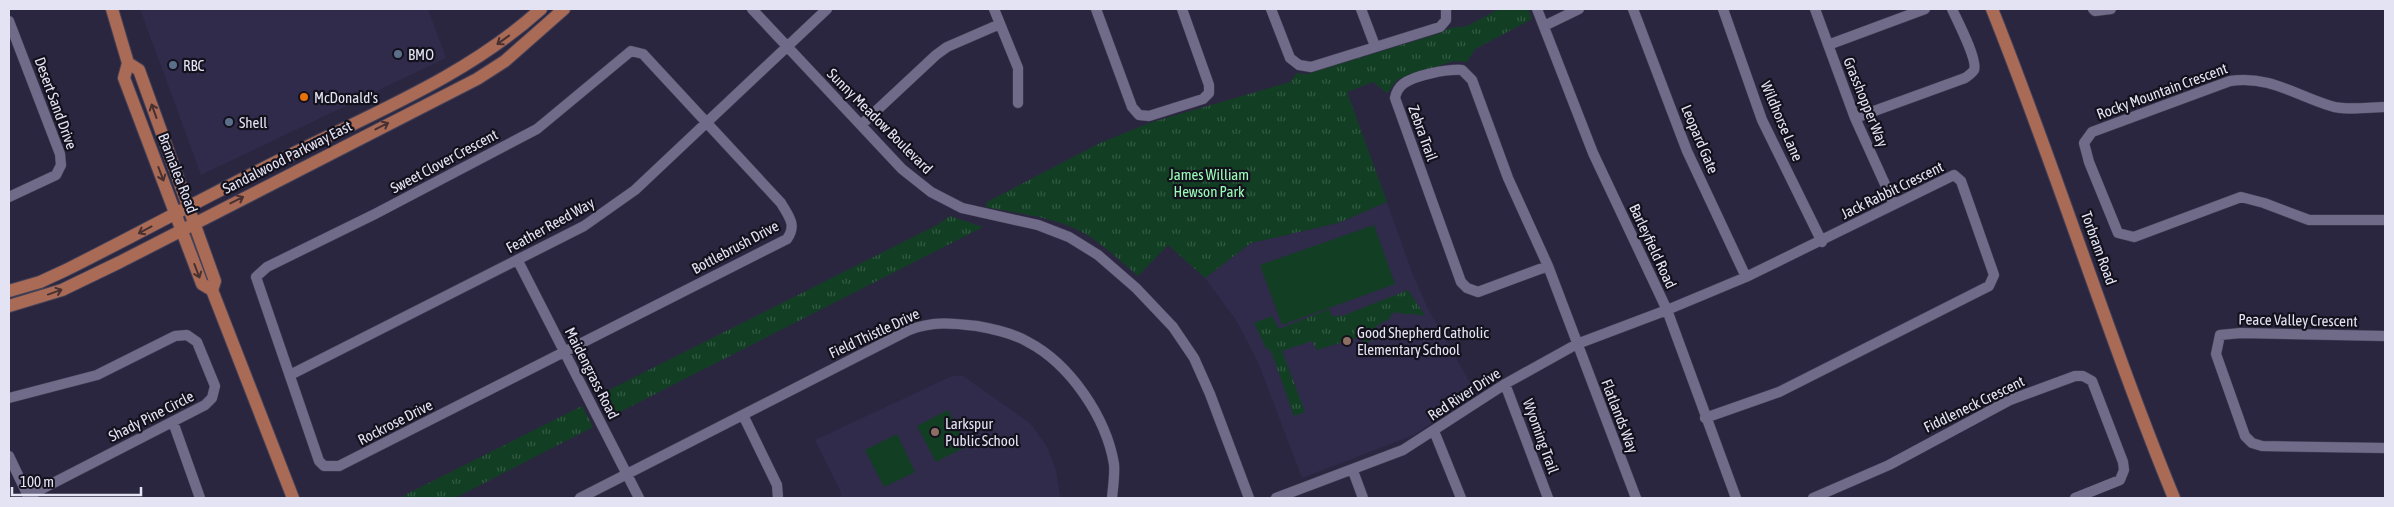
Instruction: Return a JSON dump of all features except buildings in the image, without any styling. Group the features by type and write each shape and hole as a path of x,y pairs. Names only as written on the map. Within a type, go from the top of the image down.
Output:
{"main road":[{"name":"Bramalea Road","path":"112,9 128,63 124,78 202,284 212,290 294,498"},
{"name":"Sandalwood Parkway East","path":"9,291 51,277 395,103 447,75 508,37 541,9"},
{"name":"Sandalwood Parkway East","path":"9,306 62,290 477,79 505,61 564,9"},
{"name":"Torbram Road","path":"1992,9 2030,103 2136,403 2174,498"},
{"name":"Bramalea Road","path":"128,63 139,70 215,281 212,290"}],"street":[{"name":"Sunny Meadow Boulevard","path":"752,9 902,169 931,192 968,211 1038,225 1069,237 1098,255 1149,300 1173,327 1203,376 1249,498"},
{"name":"Feather Reed Way","path":"290,375 584,226 635,190 827,9"},
{"path":"994,9 1018,68 1018,104"},
{"path":"1096,9 1132,107 1139,114 1148,116 1203,100 1209,92 1209,84 1182,9"},
{"path":"1272,9 1290,58 1299,65 1311,67 1440,27 1446,20 1446,9"},
{"path":"1361,9 1375,46"},
{"name":"Barleyfield Road","path":"1537,9 1593,153 1667,310 1736,498"},
{"path":"1544,26 1579,9"},
{"name":"Leopard Gate","path":"1632,9 1687,151 1746,277"},
{"name":"Wildhorse Lane","path":"1723,9 1762,120 1822,242"},
{"name":"Grasshopper Way","path":"1815,9 1855,118 1894,204"},
{"path":"1828,45 1925,9"},
{"path":"1855,118 1965,78 1973,71 1974,66 1969,47 1952,9"},
{"path":"2093,9 2096,11 2111,9"},
{"name":"Desert Sand Drive","path":"9,23 60,154 61,165 56,176 9,197"},
{"path":"861,125 936,54 946,47 1000,24"},
{"name":"Sweet Clover Crescent","path":"290,375 256,281 260,271 375,214 537,129 631,51 643,54 708,122"},
{"name":"Zebra Trail","path":"1548,266 1478,292 1467,288 1461,282 1395,98 1397,90 1403,84 1447,69 1462,70 1472,80 1508,178 1548,266 1577,344"},
{"name":"Rocky Mountain Crescent","path":"2385,107 2333,107 2262,80 2248,78 2230,81 2092,132 2084,143 2089,162 2118,233 2134,237 2241,197 2264,203 2309,220 2385,220"},
{"name":"Bottlebrush Drive","path":"564,351 780,243 787,239 792,232 793,224 781,204 708,122"},
{"name":"Jack Rabbit Crescent","path":"1667,310 1746,277 1822,242 1894,204 1954,176 1961,182 1994,275 1989,286 1779,392 1706,418"},
{"name":"Maidengrass Road","path":"518,261 639,498"},
{"name":"Red River Drive","path":"1276,498 1403,450 1505,384 1577,344 1667,310"},
{"name":"Field Thistle Drive","path":"580,498 910,330 926,324 946,322 992,329 1030,342 1075,381 1090,402 1102,425 1114,465 1112,498"},
{"name":"Peace Valley Crescent","path":"2385,336 2241,333 2220,335 2216,354 2245,436 2252,443 2262,446 2385,448"},
{"name":"Shady Pine Circle","path":"9,398 97,375 175,336 187,335 197,342 214,386 212,398 205,405 26,497 9,456"},
{"name":"Flatlands Way","path":"1577,344 1636,498"},
{"name":"Rockrose Drive","path":"290,375 319,461 324,466 331,468 340,466 396,439 564,351"},
{"name":"Fiddleneck Crescent","path":"1814,498 1888,465 2010,400 2074,376 2083,376 2092,380 2123,462 2124,470 2120,480 2075,498"},
{"name":"Wyoming Trail","path":"1505,384 1548,498"},
{"path":"743,415 777,485 778,498"},
{"path":"173,422 200,498"},
{"path":"1434,431 1461,498"},
{"path":"1353,470 1363,498"}],"shaded area":[{"path":"140,9 428,9 446,58 201,175"},
{"name":"Good Shepherd Catholic Elementary School","path":"1387,202 1412,272 1428,309 1476,393 1414,435 1302,478 1258,362 1236,320 1205,278 1251,243 1338,223"},
{"name":"Larkspur Public School","path":"952,376 963,376 1030,423 1046,445 1056,470 1060,498 841,498 840,490 815,440"}],"green space":[{"name":"James William Hewson Park","path":"1499,9 1528,9 1532,19 1475,49 1467,62 1454,61 1398,79 1387,93 1373,82 1347,92 1387,202 1338,223 1251,243 1205,278 1168,245 1138,276 1100,244 1076,229 1043,218 986,207 987,202 1100,143 1149,123 1290,82 1297,73 1307,74 1441,33 1449,28 1467,26"},
{"path":"950,216 983,227 608,418 597,396 937,225"},
{"path":"1374,225 1395,284 1282,325 1260,265"},
{"path":"1408,290 1424,314 1422,316 1396,312 1390,315 1391,318 1374,329 1371,341 1364,344 1362,336 1317,350 1312,341 1282,351 1305,412 1294,416 1271,351 1266,348 1254,323 1272,316 1279,329 1329,309 1332,316 1342,316"},
{"path":"582,406 593,427 459,496 453,498 399,498"},
{"path":"948,410 967,446 936,462 917,426"},
{"path":"897,434 915,472 884,487 865,450"}],"place":[{"name":"BMO","path":"398,54"},
{"name":"RBC","path":"173,65"},
{"name":"McDonald's","path":"304,97"},
{"name":"Shell","path":"229,122"},
{"name":"Good Shepherd Catholic Elementary School","path":"1347,341"},
{"name":"Larkspur Public School","path":"935,432"}]}
